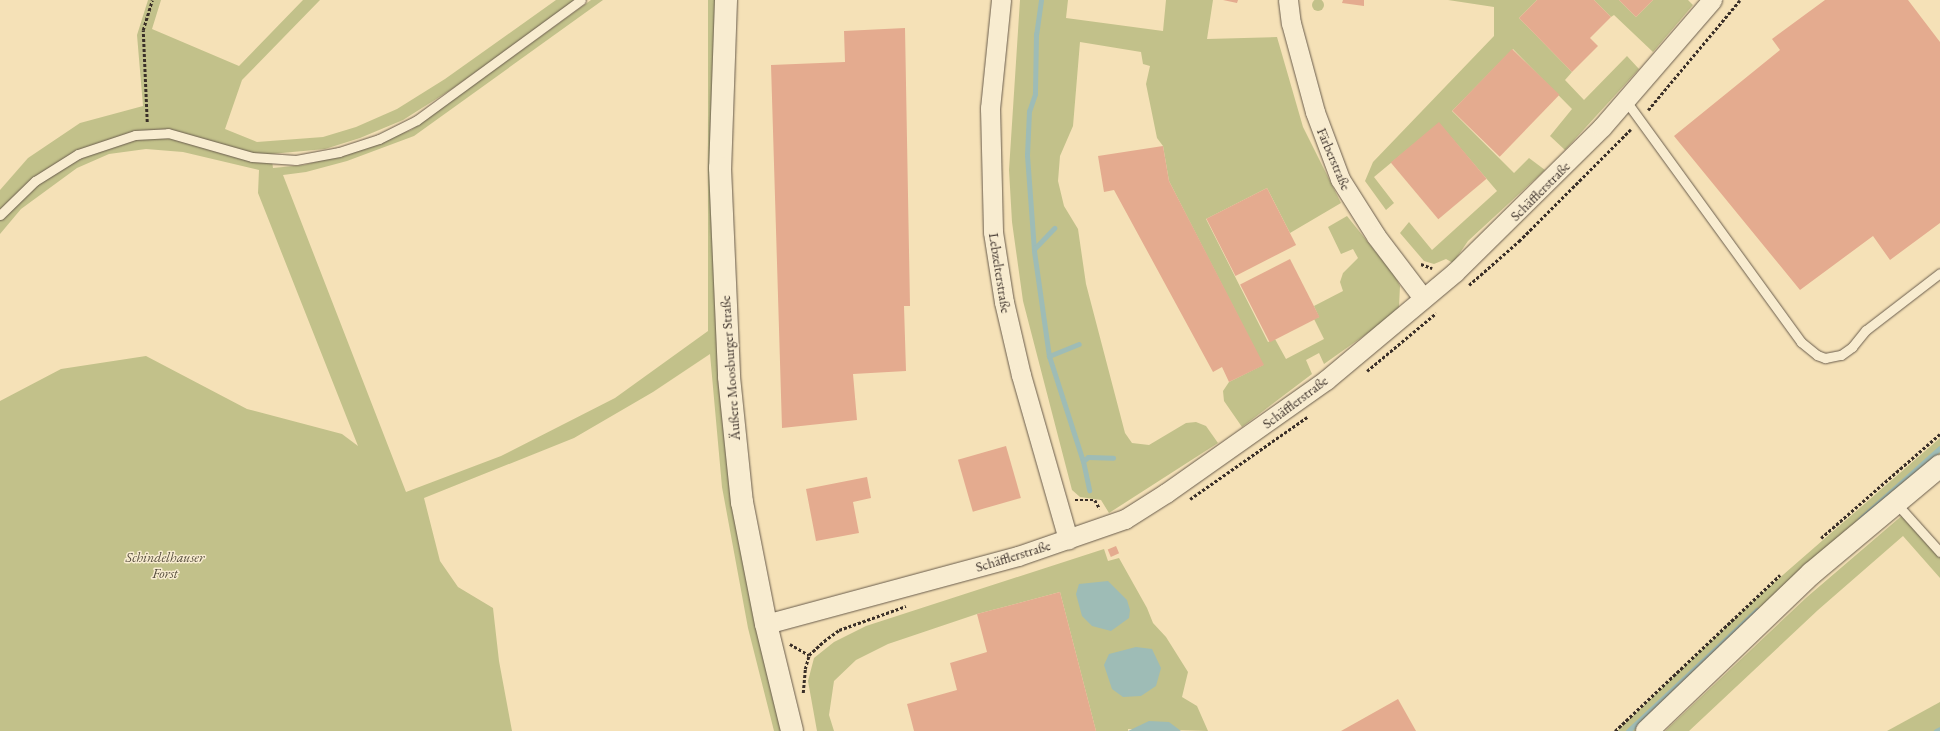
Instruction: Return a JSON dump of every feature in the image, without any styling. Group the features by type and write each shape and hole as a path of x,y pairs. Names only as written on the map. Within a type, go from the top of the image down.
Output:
{"street":[{"name":"Äußere Moosburger Straße","path":"726,0 720,168 729,377 742,502 774,622 792,731"},
{"name":"Lebzelterstraße","path":"1002,0 990,108 992,232 1004,302 1021,375 1068,539"},
{"name":"Färberstraße","path":"1288,0 1290,23 1313,104 1340,179 1376,236 1423,298"},
{"name":"Schäfflerstraße","path":"774,622 1018,556 1125,519 1166,493 1268,422 1368,346 1423,298 1462,279 1564,167 1626,102 1712,0"},
{"path":"1647,731 1812,573 1940,466"}],"lane":[{"path":"0,215 35,182 78,154 135,135 168,133 252,157 296,160 339,152 379,139 417,120 581,0"},
{"path":"1626,102 1801,342 1817,355 1826,358 1841,355 1852,347 1866,330 1940,273"},
{"path":"1896,503 1940,552"}],"path":[{"path":"148,134 143,30 152,0"},
{"path":"1418,261 1422,265 1431,268 1443,264 1462,279"},
{"path":"1896,472 1940,434"},
{"path":"1072,498 1076,501 1095,500 1107,526"},
{"path":"774,622 788,642 809,655"}],"green space":[{"path":"1318,-1 1322,1 1324,5 1322,9 1318,11 1314,9 1312,5 1314,1"},
{"name":"Schindelhauser Forst","path":"148,0 161,0 152,29 239,66 303,0 320,0 242,80 225,129 257,142 323,137 356,127 397,109 445,79 556,0 577,0 452,89 403,120 360,138 325,149 271,154 273,168 304,165 345,154 411,130 591,0 603,0 414,136 347,161 306,172 283,175 406,492 501,456 615,398 708,331 708,0 720,0 717,226 783,731 774,731 748,628 722,487 710,354 653,392 574,438 424,498 440,561 458,587 493,608 499,661 512,731 0,731 0,401 61,369 146,356 247,409 342,434 358,446 258,193 259,170 183,152 146,149 109,154 77,168 21,209 0,234 0,190 28,158 80,123 143,106 137,35"},
{"path":"1020,0 1068,0 1066,18 1163,31 1166,0 1213,0 1207,39 1277,37 1303,127 1341,203 1290,233 1267,188 1206,219 1268,342 1275,339 1286,359 1324,339 1314,319 1319,317 1314,306 1343,291 1340,282 1343,273 1358,258 1353,249 1341,254 1328,227 1347,216 1395,276 1400,286 1399,307 1389,318 1324,364 1319,353 1306,360 1312,374 1242,427 1224,401 1223,391 1229,382 1263,365 1169,181 1163,146 1157,138 1146,84 1150,66 1143,64 1141,52 1080,42 1073,126 1060,156 1058,181 1064,206 1078,229 1086,284 1125,433 1132,443 1149,445 1186,423 1196,422 1206,426 1218,443 1109,513 1101,500 1080,497 1072,490 1023,301 1012,222 1009,170"},
{"path":"1448,0 1537,0 1519,18 1572,72 1565,80 1584,100 1627,56 1639,69 1565,150 1550,136 1572,109 1513,49 1452,111 1514,173 1529,158 1545,170 1468,241 1453,263 1446,259 1434,264 1424,261 1400,233 1409,222 1432,250 1497,191 1439,123 1374,177 1394,203 1386,210 1365,181 1373,162 1494,36 1494,7"},
{"path":"1594,0 1619,0 1636,17 1653,0 1688,0 1693,5 1653,52 1614,15 1611,17"},
{"path":"1940,438 1940,454 1796,579 1636,731 1617,731 1752,602"},
{"path":"1905,513 1940,552 1940,578 1903,536 1818,610 1689,731 1665,731 1807,597"},
{"path":"1104,549 1108,561 1119,558 1147,608 1153,623 1166,637 1188,672 1182,697 1197,706 1208,731 1128,729 1128,731 1096,731 1060,592 977,614 888,644 856,660 834,681 829,715 834,731 817,731 808,681 814,658 834,642 866,626"},
{"path":"1940,702 1940,731 1887,731"}],"water":[{"path":"1108,581 1127,600 1130,610 1129,618 1111,631 1092,626 1082,616 1076,594 1079,584"},
{"path":"1136,647 1152,649 1161,668 1156,686 1141,696 1123,697 1112,689 1104,665 1109,654"},
{"path":"1149,721 1169,722 1181,731 1128,731"}],"building":[{"path":"1223,0 1238,0 1237,3"},
{"path":"1343,0 1364,0 1364,6 1342,3"},
{"path":"1537,0 1594,0 1611,17 1590,38 1598,46 1572,72 1519,18"},
{"path":"1619,0 1653,0 1636,17"},
{"path":"1825,0 1908,0 1940,42 1940,223 1890,260 1873,236 1800,290 1674,136 1780,50 1772,39"},
{"path":"905,28 910,306 904,306 906,371 853,374 857,420 782,428 771,65 845,62 844,31"},
{"path":"1512,49 1559,95 1500,157 1452,111"},
{"path":"1439,122 1487,179 1438,219 1391,162"},
{"path":"1163,146 1169,181 1264,365 1229,382 1222,367 1213,372 1114,190 1104,192 1098,156"},
{"path":"1267,188 1296,245 1235,276 1206,219"},
{"path":"1290,259 1320,317 1270,342 1240,284"},
{"path":"1006,446 1021,498 973,512 958,460"},
{"path":"867,477 871,498 853,502 859,533 816,541 806,489"},
{"path":"1116,546 1119,553 1111,557 1108,550"},
{"path":"1060,592 1096,731 914,731 907,704 957,690 950,663 987,652 977,614"},
{"path":"1398,699 1416,731 1341,731"}],"waterway":[{"path":"1041,0 1036,34 1035,94 1029,111 1027,155 1034,251 1049,356 1083,461 1089,490"},
{"path":"1035,248 1054,228"},
{"path":"1049,356 1079,344"},
{"path":"1860,519 1940,448"},
{"path":"1083,461 1088,457 1113,458"},
{"path":"1628,731 1757,610"},
{"path":"1936,731 1940,729"}]}
